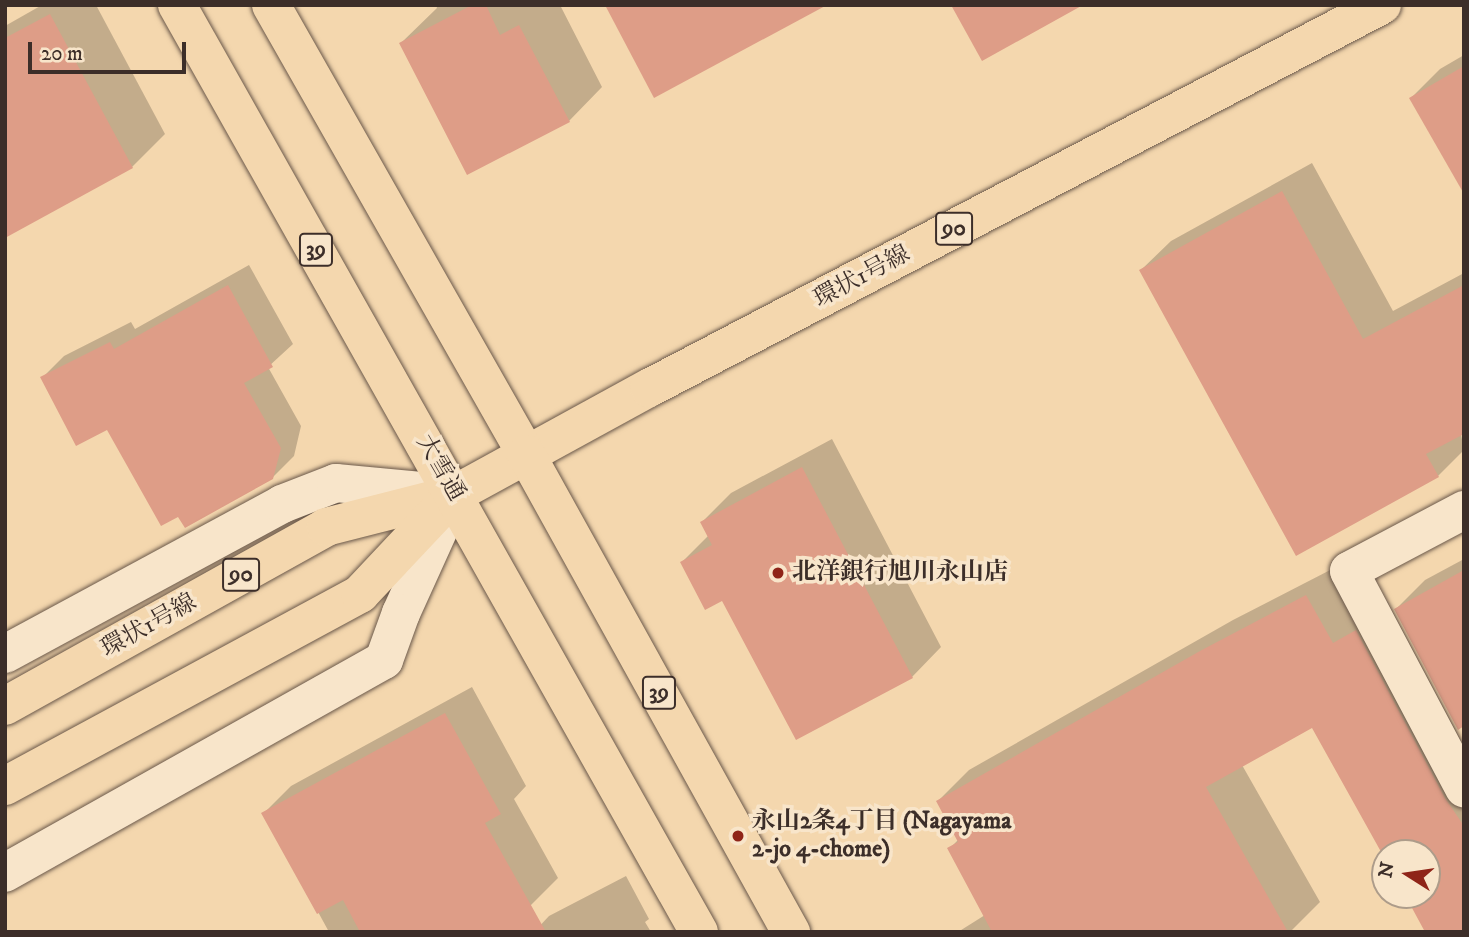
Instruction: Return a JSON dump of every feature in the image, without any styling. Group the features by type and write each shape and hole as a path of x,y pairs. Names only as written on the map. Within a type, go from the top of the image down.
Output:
{"main road":[{"name":"大雪通","path":"177,5 455,494 699,932"},
{"name":"39","path":"271,5 526,454 791,932"},
{"name":"環状1号線","path":"5,706 326,527 455,494 526,454 1382,5"},
{"name":"環状1号線","path":"5,786 360,594 455,494"}],"street":[{"path":"5,654 282,503 336,483 455,494 401,613 384,660 5,873"},
{"path":"1464,509 1349,571 1464,788"}],"building":[{"path":"472,5 486,5 500,35 519,25 570,122 467,175 399,43"},
{"path":"605,5 827,5 654,98"},
{"path":"951,5 1083,5 982,61"},
{"path":"50,14 133,168 5,238 5,38"},
{"path":"1464,66 1464,194 1409,98"},
{"path":"1282,191 1363,339 1464,285 1464,434 1426,454 1439,477 1296,556 1139,270"},
{"path":"228,285 273,367 244,383 281,448 273,479 185,528 178,517 161,526 107,430 76,446 40,377 110,342 114,349"},
{"path":"802,467 913,678 796,740 722,601 705,610 680,562 712,545 700,522"},
{"path":"1464,570 1464,726 1458,730 1394,609"},
{"path":"1306,595 1333,643 1356,630 1445,798 1464,826 1464,932 1425,932 1413,909 1441,909 1441,839 1374,839 1312,728 1206,787 1288,932 992,932 947,848 958,842 936,801 1200,651"},
{"path":"445,713 501,814 485,823 546,932 360,932 343,900 317,914 261,813"}],"place":[{"name":"北洋銀行旭川永山店","path":"778,573"},
{"name":"永山2条4丁目 (Nagayama 2-jo 4-chome)","path":"738,836"}]}
